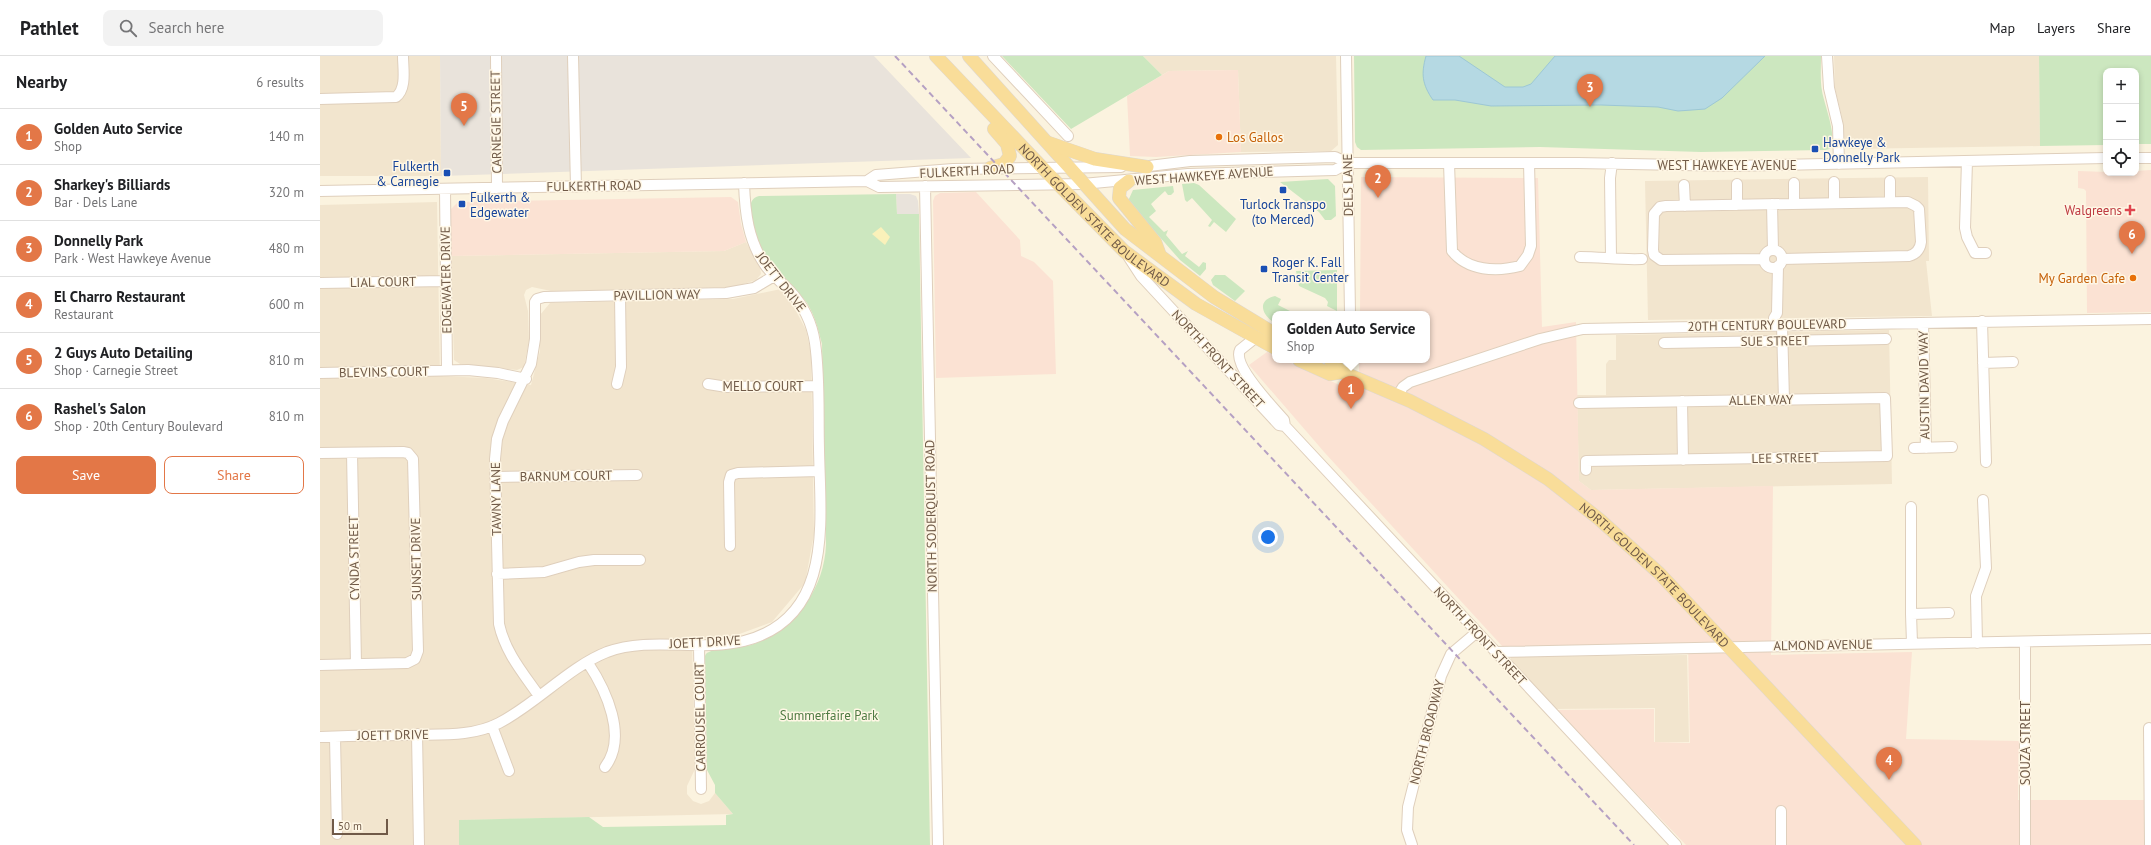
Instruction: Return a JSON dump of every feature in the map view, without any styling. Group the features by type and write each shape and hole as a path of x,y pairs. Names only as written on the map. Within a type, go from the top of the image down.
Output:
{"main road":[{"name":"NORTH GOLDEN STATE BOULEVARD","path":"935,56 1124,251 1196,304 1272,346"},
{"path":"935,56 948,79 1007,144 1010,152 1009,158 1001,166 990,168"},
{"name":"NORTH GOLDEN STATE BOULEVARD","path":"969,56 1125,229 1214,297 1272,332"},
{"path":"1048,143 1100,160 1147,167"},
{"path":"1129,181 1120,188 1119,198 1155,242 1159,254"},
{"name":"NORTH GOLDEN STATE BOULEVARD","path":"1306,363 1330,374 1343,366 1484,439 1565,492 1631,546 1730,648 1915,845"}],"street":[{"path":"320,99 391,98 399,94 403,85 402,56"},
{"name":"CARNEGIE STREET","path":"496,56 497,188"},
{"path":"573,56 576,187"},
{"path":"993,56 1068,136"},
{"name":"DELS LANE","path":"1346,56 1350,311"},
{"path":"1827,56 1830,97 1838,126 1839,164"},
{"name":"WEST HAWKEYE AVENUE","path":"1070,168 1147,167 1190,161 1327,157 1335,157 1348,163 1612,163 1733,166 2103,158"},
{"path":"2139,158 2151,158"},
{"path":"1967,160 1965,228 1967,237 1975,253 1986,253"},
{"name":"WEST HAWKEYE AVENUE","path":"1058,184 1129,181 1198,174 1336,170 1348,163"},
{"path":"1449,163 1452,251 1459,260 1471,266 1490,269 1520,266 1531,246 1529,163"},
{"path":"1611,257 1610,178 1612,163"},
{"name":"FULKERTH ROAD","path":"867,181 876,175 946,169 1070,168"},
{"name":"FULKERTH ROAD","path":"320,191 867,181 879,187 1058,184"},
{"path":"1890,181 1890,202"},
{"path":"1794,182 1794,204"},
{"path":"1834,182 1834,203"},
{"name":"JOETT DRIVE","path":"320,737 459,734 492,726 518,712 588,663 608,652 627,647 736,643 757,637 786,619 803,598 812,581 819,554 818,386 816,343 808,319 797,299 774,276 759,255 750,236 745,209 744,183"},
{"path":"1736,184 1737,205"},
{"path":"1684,185 1685,206"},
{"name":"NORTH SODERQUIST ROAD","path":"925,186 938,845"},
{"name":"EDGEWATER DRIVE","path":"445,189 447,370"},
{"path":"1890,202 1908,202 1916,206 1919,210 1921,242 1920,247 1914,255 1773,262 1665,260 1657,258 1653,250 1654,214 1660,207 1890,202"},
{"path":"1772,204 1773,250 1778,252 1773,262 1777,323 1783,341 1784,400"},
{"name":"NORTH FRONT STREET","path":"1124,251 1141,276 1279,425 1285,426"},
{"path":"1580,257 1611,257 1618,260 1642,260"},
{"name":"PAVILLION WAY","path":"537,299 726,293 754,288 774,276"},
{"name":"LIAL COURT","path":"320,283 446,281"},
{"path":"618,384 621,367 620,296"},
{"name":"TAWNY LANE","path":"537,299 534,305 534,350 532,364 526,379 506,412 499,432 496,449 495,477 498,618 504,642 515,663 539,696"},
{"name":"20TH CENTURY BOULEVARD","path":"1398,395 1403,387 1410,382 1540,339 1574,331 1593,329 1777,323 1923,323 2151,318"},
{"path":"1982,321 1986,462"},
{"name":"AUSTIN DAVID WAY","path":"1923,323 1926,448"},
{"name":"NORTH FRONT STREET","path":"1255,338 1240,350 1239,361 1244,372 1284,420 1285,426 1676,845"},
{"name":"SUE STREET","path":"1664,343 1886,339"},
{"path":"1983,363 2013,362"},
{"name":"BLEVINS COURT","path":"320,373 447,370 490,371 526,379"},
{"name":"MELLO COURT","path":"708,384 727,387 818,386"},
{"name":"ALLEN WAY","path":"1579,403 1885,398 1887,456"},
{"path":"1682,401 1683,460"},
{"path":"1914,448 1952,448"},
{"name":"SUNSET DRIVE","path":"320,453 403,452 411,455 414,462 417,655 407,663 320,665"},
{"name":"CYNDA STREET","path":"352,453 356,664"},
{"name":"LEE STREET","path":"1586,470 1586,461 1887,456"},
{"path":"730,546 729,482 732,476 738,473 819,471"},
{"name":"BARNUM COURT","path":"495,477 637,475"},
{"path":"1977,643 1976,596 1986,568 1983,500"},
{"path":"1911,507 1912,643"},
{"path":"497,574 544,572 586,561 640,560"},
{"path":"1911,614 1949,613"},
{"name":"NORTH BROADWAY","path":"1412,845 1407,830 1408,807 1441,676 1452,654 1477,632"},
{"name":"ALMOND AVENUE","path":"1495,652 2151,639"},
{"name":"SOUZA STREET","path":"2025,642 2025,845"},
{"name":"CARROUSEL COURT","path":"699,644 701,789"},
{"path":"588,663 603,690 614,728 614,750 605,767"},
{"path":"492,726 509,771"},
{"path":"2149,728 2150,845"},
{"path":"417,734 419,845"},
{"path":"335,736 337,834"},
{"path":"1781,810 1781,845"}],"shaded area":[{"path":"320,56 440,56 441,176 320,176"},
{"path":"440,56 874,56 971,158 441,176"},
{"path":"1143,56 1336,56 1338,145 1331,151 1241,152 1238,70 1169,71 1162,75"},
{"path":"1834,56 2039,56 2040,146 1849,149 1845,145 1842,117 1835,88"},
{"path":"1238,70 1241,152 1156,157 1130,156 1127,96 1169,71"},
{"path":"2151,170 2151,312 2087,313 2086,191 2078,188 2078,171 2103,172 2103,176 2139,176 2139,171"},
{"path":"1361,177 1538,178 1542,327 1576,322 1579,481 1591,490 1773,486 1771,655 1912,652 1906,739 2019,741 2018,800 2151,800 2151,845 1686,845 1556,710 1654,709 1654,742 1690,743 1688,643 1503,647 1325,453 1249,365 1267,352 1272,354 1272,363 1292,363 1359,394 1359,363 1430,363 1430,311 1360,311"},
{"path":"1928,177 1929,261 1926,261 1932,316 1648,320 1645,181"},
{"path":"976,192 1020,240 1021,256 1034,262 1053,281 1056,374 936,378 933,201 935,196 940,193"},
{"path":"896,194 910,194 916,196 919,214 897,214"},
{"path":"731,197 738,202 741,224 746,242 724,251 451,256 451,209 458,202"},
{"path":"437,202 440,376 486,378 531,385 540,351 540,315 550,303 733,299 781,289 796,311 806,330 811,353 814,534 805,583 772,622 734,636 692,639 695,769 687,786 687,794 693,801 701,804 709,801 715,793 733,814 459,820 459,845 320,845 320,205"},
{"path":"746,242 760,268 761,274 756,280 734,287 551,291 532,287 526,290 524,295 528,311 529,340 524,367 517,370 460,364 454,360 451,256 724,251"},
{"path":"1889,330 1892,484 1591,490 1579,481 1577,395 1606,395 1606,364 1609,360 1616,360 1616,335"},
{"path":"1687,655 1689,742 1655,742 1655,708 1554,709 1511,663 1511,657"}],"green space":[{"path":"1002,56 1143,56 1162,75 1071,129"},
{"path":"1354,56 1821,56 1821,87 1832,129 1832,144 1830,149 1825,150 1701,152 1540,147 1361,150 1357,147 1355,142"},
{"path":"2039,56 2151,56 2151,144 2139,144 2139,68 2103,68 2103,145 2040,146"},
{"path":"1328,179 1335,186 1336,216 1331,220 1325,220 1319,212 1280,182"},
{"path":"1194,183 1199,185 1236,219 1226,232 1214,222 1210,227 1208,226 1212,220 1192,198 1187,202 1185,200 1182,184"},
{"path":"1173,186 1174,192 1171,195 1168,195 1165,191 1151,204 1156,211 1149,217 1164,232 1168,230 1166,235 1182,254 1188,251 1185,256 1199,267 1203,262 1206,263 1206,269 1200,276 1180,260 1128,201 1133,190"},
{"name":"Summerfaire Park","path":"896,194 897,214 919,214 930,845 459,845 459,820 589,817 603,827 726,825 726,815 733,814 715,793 715,785 707,770 705,656 707,653 713,651 751,645 766,639 781,630 793,619 804,607 813,593 824,562 826,545 822,344 818,328 807,303 773,266 760,245 752,221 751,203 752,200 759,196"},
{"path":"1337,270 1337,311 1327,306 1328,302 1325,298 1299,286 1296,271"},
{"path":"1215,275 1225,275 1245,291 1235,301 1213,285 1211,280"},
{"path":"1275,296 1281,299 1278,305 1290,311 1272,311 1272,321 1270,320 1263,308 1263,304 1269,298"}],"sand":[{"path":"881,227 890,237 885,245 872,234"}],"water":[{"path":"1426,56 1459,56 1505,87 1523,87 1531,84 1555,56 1765,56 1722,98 1705,109 1678,111 1658,107 1601,105 1491,106 1455,100 1433,100 1425,84 1423,74"}],"railway":[{"path":"895,56 1634,845"}],"place":[{"name":"Donnelly Park","path":"1590,107"},
{"name":"2 Guys Auto Detailing","path":"464,126"},
{"name":"Los Gallos","path":"1219,137"},
{"name":"Hawkeye & Donnelly Park","path":"1815,149"},
{"name":"Fulkerth & Carnegie","path":"447,173"},
{"name":"Turlock Transpo (to Merced)","path":"1283,190"},
{"name":"Sharkey's Billiards","path":"1378,198"},
{"name":"Fulkerth & Edgewater","path":"462,204"},
{"name":"Walgreens","path":"2130,210"},
{"name":"Rashel's Salon","path":"2132,254"},
{"name":"Roger K. Fall Transit Center","path":"1264,269"},
{"name":"My Garden Cafe","path":"2133,278"},
{"name":"Golden Auto Service","path":"1351,409"},
{"name":"El Charro Restaurant","path":"1889,780"}]}
